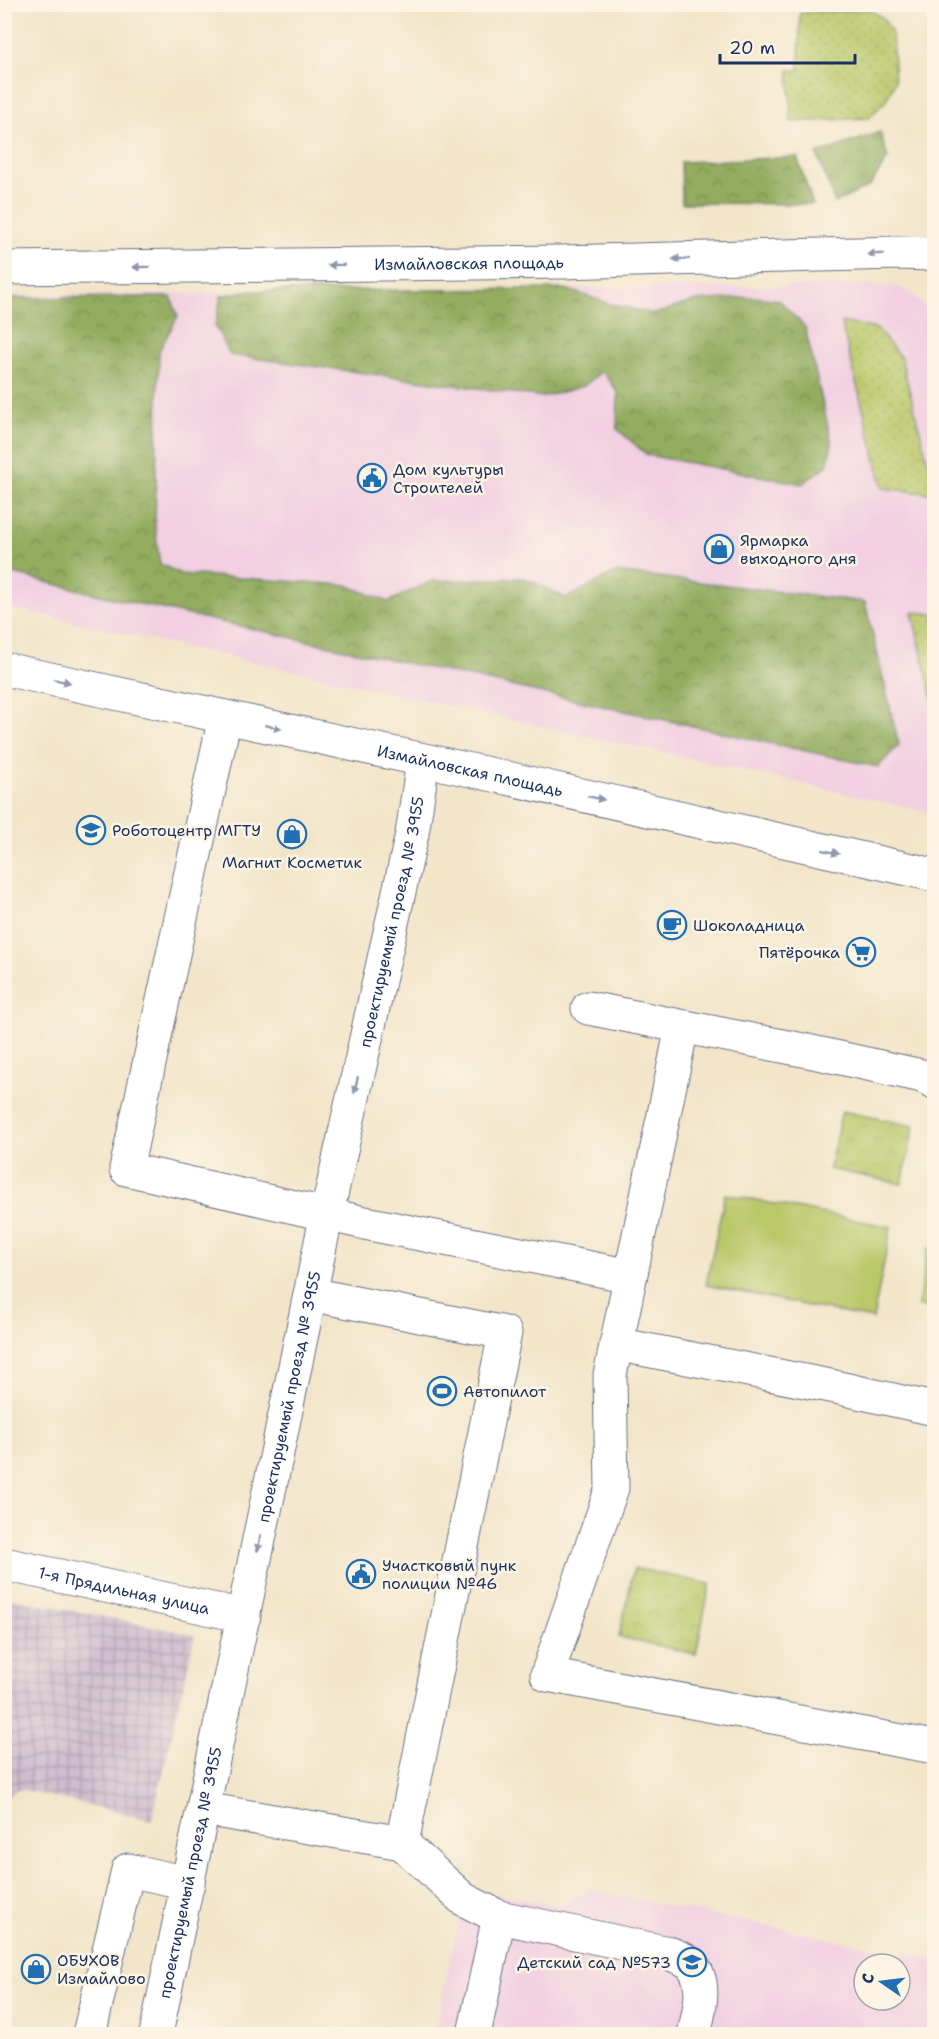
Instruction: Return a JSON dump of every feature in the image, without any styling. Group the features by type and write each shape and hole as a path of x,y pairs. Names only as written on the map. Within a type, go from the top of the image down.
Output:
{"street":[{"name":"Измайловская площадь","path":"4,268 484,263 934,254"},
{"name":"Измайловская площадь","path":"4,669 498,776 934,875"},
{"path":"225,717 126,1169 327,1214 630,1276"},
{"name":"проектируемый проезд № 3955","path":"156,2034 327,1214 412,834 423,761"},
{"path":"588,1008 830,1056 922,1076 934,1082"},
{"path":"682,1027 610,1375 612,1488 547,1675 934,1747"},
{"path":"310,1294 505,1333 402,1843"},
{"path":"616,1344 934,1409"},
{"name":"1-я Прядильная улица","path":"4,1563 244,1616"},
{"path":"204,1809 402,1843 464,1899 498,1917 669,1953 690,1962 700,1980 701,2003 694,2034"},
{"path":"89,2034 128,1870 188,1883"},
{"path":"474,2034 498,1917"}],"shaded area":[{"path":"871,285 898,287 910,293 934,318 934,813 5,607 5,296"},
{"path":"5,1597 195,1635 152,1820 20,1789 5,1797"},
{"name":"Детский сад №573","path":"466,1889 559,1906 590,1890 895,1952 852,1952 852,2012 912,2012 912,1956 934,1960 934,2034 434,2034"}],"green space":[{"path":"869,10 882,17 892,33 895,82 886,100 869,118 791,122 789,70 799,70 800,13"},
{"path":"880,132 888,158 870,186 835,203 817,154"},
{"path":"797,157 813,204 682,203 681,162"},
{"path":"566,289 610,304 655,314 694,301 754,297 779,300 805,327 832,444 827,466 802,484 647,455 617,429 618,392 602,371 584,386 543,397 230,355 215,326 221,296 245,291"},
{"path":"171,297 178,316 159,351 155,527 160,564 181,574 347,585 388,602 432,581 525,578 566,598 617,572 865,602 899,745 878,767 112,598 5,572 5,298"},
{"path":"841,322 877,329 901,358 934,485 934,494 883,488"},
{"path":"912,612 934,614 934,705"},
{"path":"842,1111 914,1126 902,1184 829,1169"},
{"path":"725,1194 891,1227 873,1319 706,1285"},
{"path":"928,1248 934,1250 934,1309 918,1306"},
{"path":"634,1568 710,1584 696,1654 619,1637"}],"place":[{"name":"Дом культуры Строителей","path":"372,478"},
{"name":"Ярмарка выходного дня","path":"719,549"},
{"name":"Роботоцентр МГТУ","path":"91,830"},
{"name":"Магнит Косметик","path":"292,834"},
{"name":"Шоколадница","path":"672,925"},
{"name":"Пятёрочка","path":"861,952"},
{"name":"Автопилот","path":"442,1391"},
{"name":"Участковый пунк полиции №46","path":"361,1574"},
{"name":"Детский сад №573","path":"692,1962"},
{"name":"ОБУХОВ Измайлово","path":"36,1969"}]}
